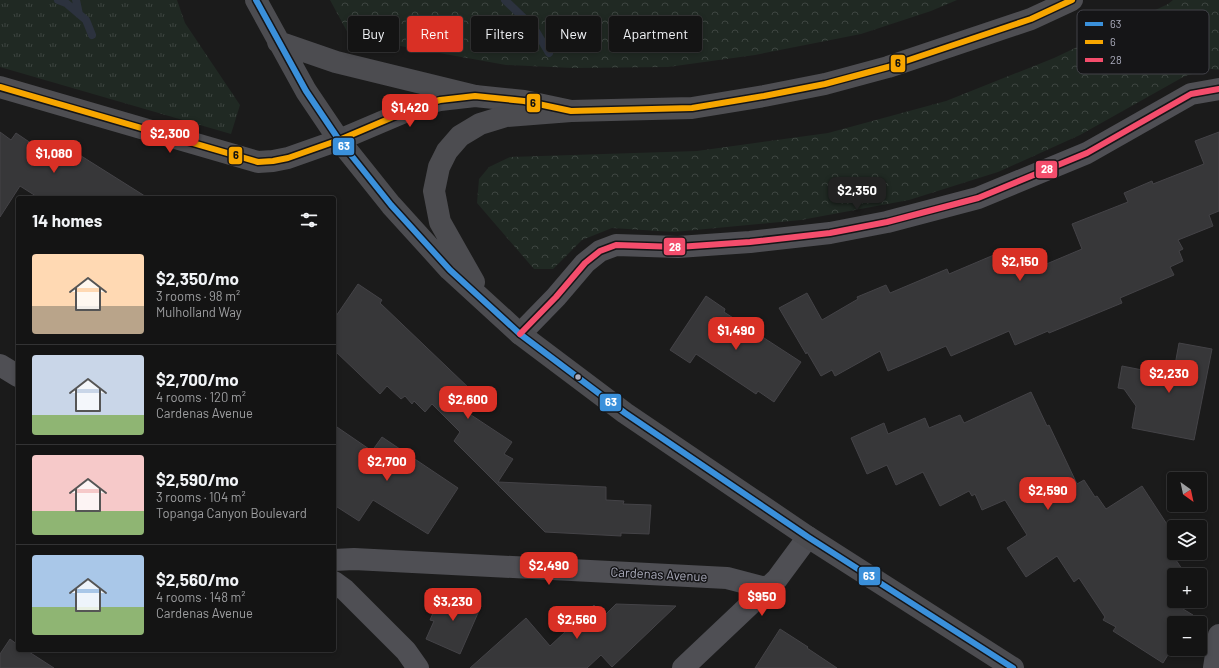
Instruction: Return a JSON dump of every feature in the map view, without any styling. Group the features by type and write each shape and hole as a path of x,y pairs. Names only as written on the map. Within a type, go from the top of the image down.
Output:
{"main road":[{"path":"256,0 306,91 339,140 391,205 450,270 520,334 625,413 808,537 1013,668"},
{"path":"487,304 440,222 434,191 439,167 447,151 460,136 480,124 506,116 571,111 692,108 825,84 888,67 1031,19 1072,0"},
{"path":"278,42 336,62 475,96 524,101 571,111"},
{"path":"0,87 258,162 273,162 288,158 339,140 419,106 440,100 475,96"}],"street":[{"path":"1031,19 1048,0"},
{"path":"520,334 586,263 600,251 616,245 678,246 750,242 830,234 887,222 978,198 1087,152 1191,94 1219,89"},
{"path":"0,365 16,375"},
{"path":"683,668 777,579 808,537"},
{"name":"Cardenas Avenue","path":"336,560 727,578 766,588"},
{"path":"336,583 345,590 406,651 418,668"},
{"path":"1214,668 1219,635"}],"green space":[{"path":"0,0 177,0 185,23 240,105 231,134 0,67"},
{"path":"330,0 957,0 931,11 861,34 755,55 668,67 573,68 506,65 434,52 463,52 463,16 407,16 407,47 399,46 399,16 348,16 348,33"},
{"path":"1173,0 1219,0 1219,70 1209,70 1209,10 1155,10"},
{"path":"1077,47 1077,74 1192,74 1185,76 1080,135 998,172 909,200 801,220 674,232 612,228 582,240 553,269 534,269 477,203 479,179 489,167 510,157 697,151 828,133 946,101 1054,58"}],"building":[{"path":"0,132 11,140 16,133 50,156 59,142 145,196 36,196 20,186 0,217"},
{"path":"1219,132 1219,211 1209,215 1213,226 1178,240 1183,249 1179,251 1183,261 1170,267 1174,275 1120,298 1122,303 1049,333 1048,331 1015,345 1009,331 951,356 946,346 888,371 880,351 835,376 832,370 821,376 807,352 806,354 779,308 807,293 822,320 858,299 857,297 886,285 890,293 947,269 949,274 1008,249 1018,276 1082,249 1072,224 1128,202 1124,193 1152,181 1153,184 1204,164 1195,141"},
{"path":"358,284 382,300 380,303 471,390 456,405 512,442 504,454 513,459 498,482 606,487 606,500 624,501 623,504 651,505 649,534 621,533 621,536 545,532 454,441 460,432 432,404 425,412 414,401 412,404 405,396 401,399 387,386 380,394 336,352 336,316"},
{"path":"706,296 725,309 724,312 801,362 774,402 758,391 756,394 696,354 690,363 670,350"},
{"path":"1179,343 1212,349 1194,440 1132,428 1136,406 1124,389 1118,388 1122,366 1173,376"},
{"path":"1031,392 1047,426 1049,425 1077,484 1084,480 1095,497 1097,496 1106,509 1142,486 1167,524 1167,560 1176,560 1181,568 1167,568 1167,608 1184,608 1193,615 1167,616 1167,656 1163,663 1113,631 1116,627 1103,620 1105,617 1079,578 1074,582 1057,556 1026,577 1007,548 1027,535 1005,500 982,510 975,494 972,496 969,491 940,506 923,472 896,485 887,465 867,474 851,438 884,423 888,434 925,418 929,428 960,415 964,423"},
{"path":"336,426 372,451 382,437 458,488 428,534 373,500 359,521 336,506"},
{"path":"443,590 481,606 460,654 426,639 434,621 430,620"},
{"path":"616,604 676,606 612,667 601,655 587,668 470,668 526,618 550,646 594,605 604,616"},
{"path":"780,629 808,647 807,648 837,668 755,668"},
{"path":"10,639 16,644 16,652 29,652 54,668 0,668 0,654"}],"waterway":[{"path":"58,0 66,3 86,20 92,35"},
{"path":"76,0 79,14"},
{"path":"505,0 534,28 549,53"}],"transit line":[{"name":"63","path":"256,0 306,91 339,140 391,205 450,270 520,334 625,413 808,537 1013,668"},
{"name":"6","path":"0,87 258,162 273,161 288,158 339,140 419,106 440,100 475,96 524,101 571,111 692,108 825,84 888,67 1031,19 1072,0"},
{"name":"28","path":"520,334 556,297 585,263 600,251 616,245 678,247 750,242 830,233 887,222 978,198 1087,153 1191,94 1219,89"}]}
